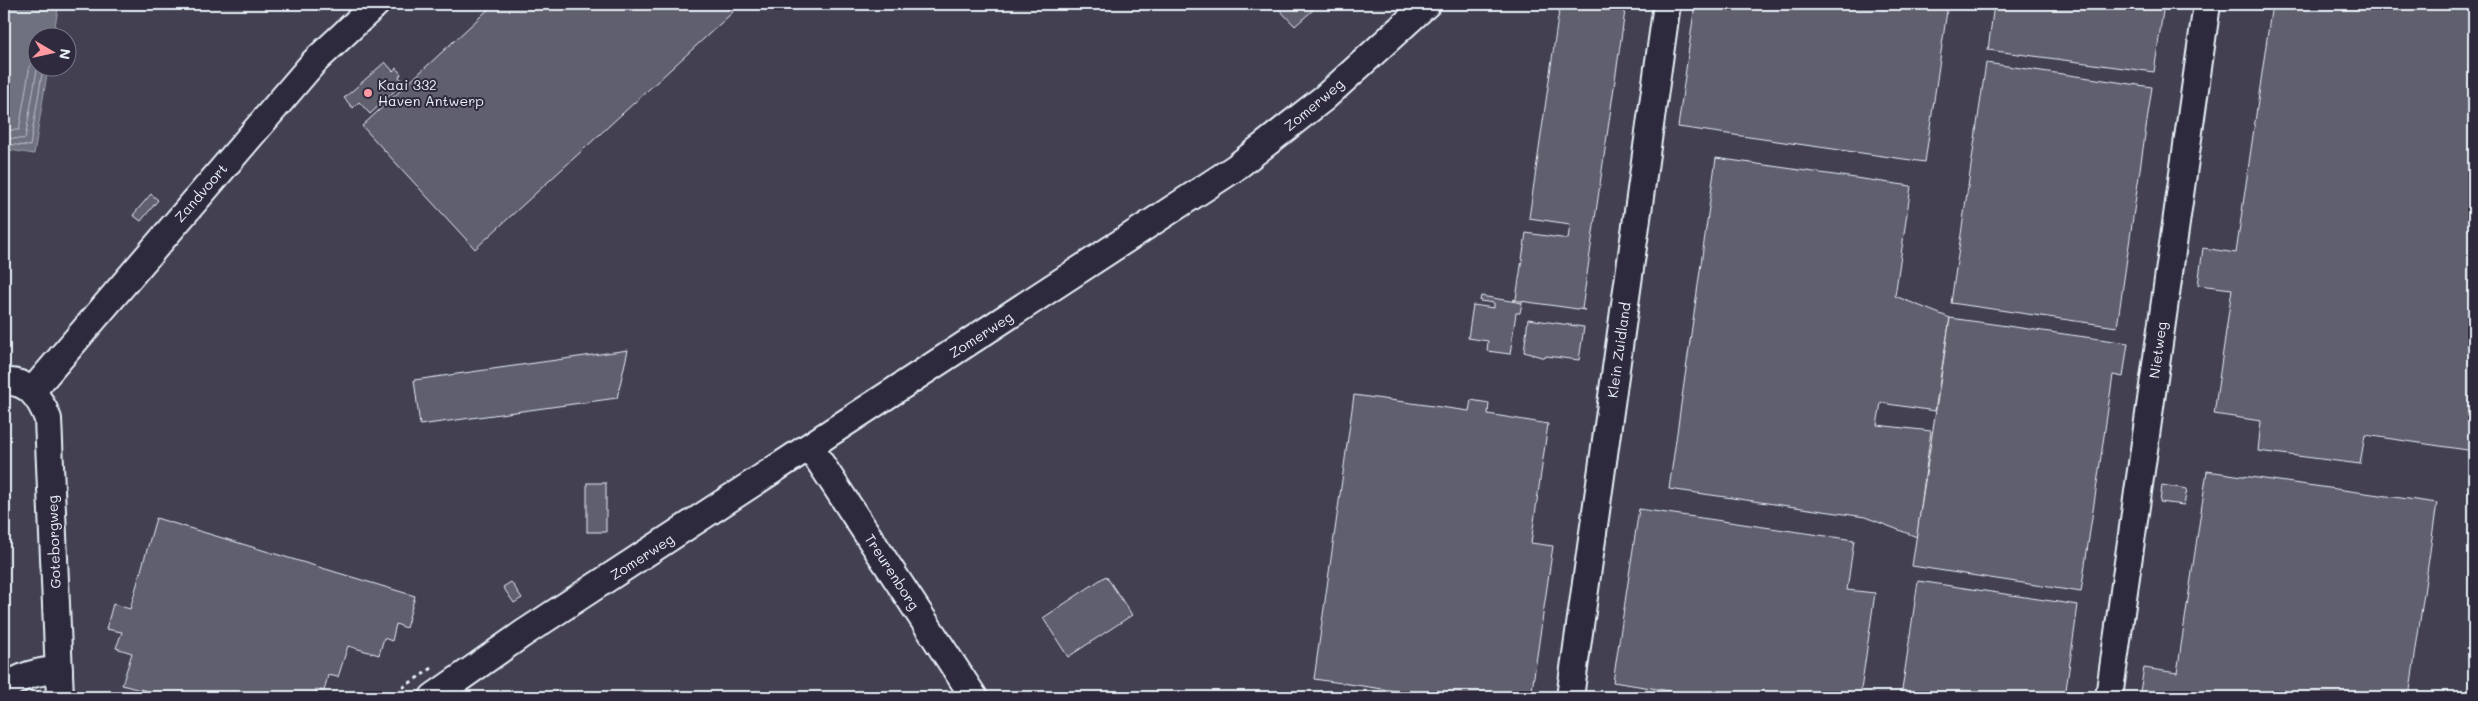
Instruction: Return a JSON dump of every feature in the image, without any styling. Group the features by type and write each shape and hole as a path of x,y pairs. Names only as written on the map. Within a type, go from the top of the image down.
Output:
{"street":[{"name":"Zandvoort","path":"33,390 314,62 376,4"},
{"name":"Zomerweg","path":"432,697 515,640 1235,168 1324,98 1427,4"},
{"name":"Klein Zuidland","path":"1570,697 1667,4"},
{"name":"Nietweg","path":"2109,697 2207,4"},
{"path":"4,382 15,381 33,390"},
{"name":"Goteborgweg","path":"33,390 43,405 48,419 60,697"},
{"name":"Treurenborg","path":"810,447 974,697"},
{"path":"4,688 15,680 37,671 58,670"}],"shaded area":[{"path":"59,4 2474,4 2474,697 4,697 4,149 34,154 46,78 78,78 78,28 55,28"}],"water":[{"path":"4,4 59,4 55,28 28,28 28,78 46,78 34,154 4,149"}],"building":[{"path":"494,4 726,4 733,12 475,249 362,126"},
{"path":"1274,4 1307,4 1313,10 1295,26"},
{"path":"1560,4 1626,4 1582,309 1585,310 1513,300 1516,299 1526,233 1568,239 1570,224 1529,218"},
{"path":"1695,4 1948,4 1925,162 1678,127"},
{"path":"1994,4 2164,4 2154,72 1988,50"},
{"path":"2272,4 2474,4 2474,451 2365,435 2360,464 2258,451 2261,421 2214,414 2232,289 2198,285 2203,248 2236,253"},
{"path":"385,62 393,71 396,68 401,74 399,77 404,82 370,114 359,102 353,108 344,98"},
{"path":"1986,63 2152,87 2117,327 1951,303"},
{"path":"1716,158 1911,186 1895,296 1950,318 1935,411 1881,403 1877,425 1931,431 1917,537 1865,517 1669,489"},
{"path":"151,194 158,200 141,221 133,215"},
{"path":"1481,296 1522,303 1520,313 1516,313 1510,354 1487,351 1488,341 1468,338 1473,305 1494,308 1494,303 1480,301"},
{"path":"1950,318 2128,343 2123,377 2113,375 2081,592 1912,566"},
{"path":"1528,319 1584,327 1579,360 1546,356 1545,358 1524,352"},
{"path":"628,350 617,398 420,425 414,380"},
{"path":"1354,395 1469,411 1471,400 1489,403 1488,414 1548,424 1531,543 1553,546 1531,697 1438,697 1314,679"},
{"path":"2207,471 2437,503 2409,697 2139,697 2144,668 2177,673"},
{"path":"587,483 606,483 606,532 587,532"},
{"path":"2162,485 2187,489 2184,505 2160,502"},
{"path":"1639,509 1854,540 1847,590 1875,593 1860,697 1675,697 1676,692 1613,682"},
{"path":"156,518 415,596 406,628 396,624 392,641 384,638 379,655 348,646 338,677 328,675 324,691 316,689 314,697 166,697 122,685 132,653 116,648 122,632 106,629 113,604 130,609"},
{"path":"1106,576 1132,615 1068,657 1043,618"},
{"path":"1918,581 2078,605 2065,697 1901,697"},
{"path":"511,582 522,598 514,603 503,587"},
{"path":"140,689 166,697 120,697 121,692 137,696"}],"place":[{"name":"Kaai 332 Haven Antwerp","path":"368,93"}]}
